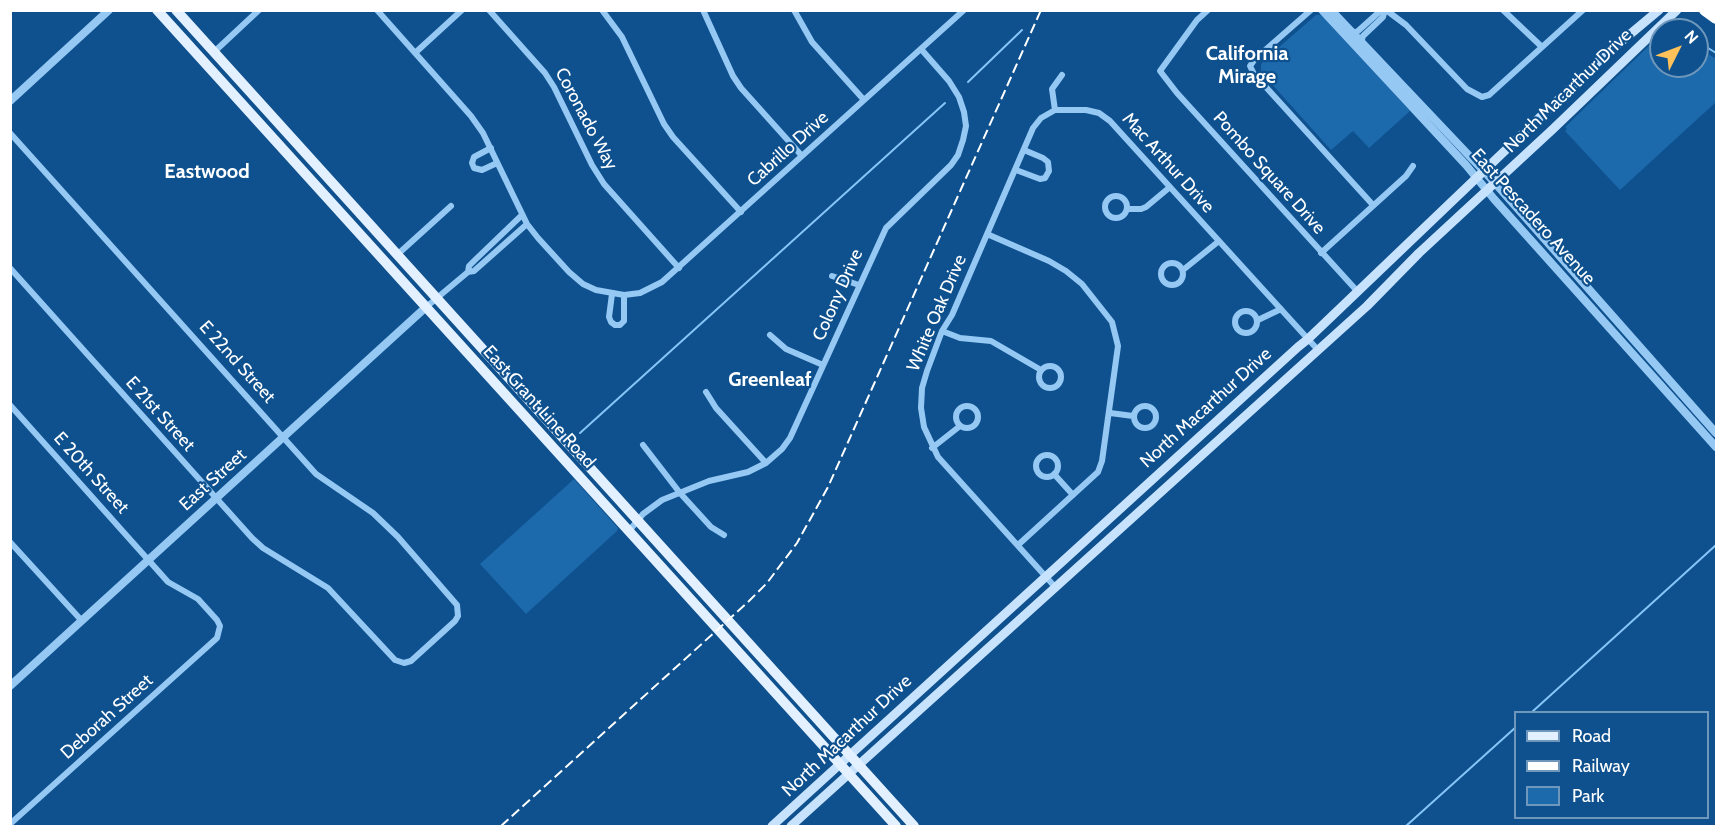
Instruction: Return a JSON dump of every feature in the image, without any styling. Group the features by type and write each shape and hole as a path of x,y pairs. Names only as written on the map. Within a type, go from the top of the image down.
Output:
{"highway":[{"path":"1705,10 1716,18"}],"main road":[{"name":"East Grant Line Road","path":"157,10 896,826"},
{"name":"East Grant Line Road","path":"176,10 914,826"},
{"name":"North Macarthur Drive","path":"772,826 1308,339 1604,56 1659,10"},
{"name":"North Macarthur Drive","path":"791,826 1367,306 1419,253 1677,10"}],"street":[{"path":"10,101 109,10"},
{"path":"214,52 259,10"},
{"name":"Cabrillo Drive","path":"377,10 471,116 490,148 527,224 569,272 583,284 596,290 624,295 652,289 679,268 964,10"},
{"path":"415,53 462,10"},
{"name":"Coronado Way","path":"489,10 545,73 591,165 604,184 679,268"},
{"path":"602,10 622,37 664,124 741,212"},
{"path":"703,10 733,76 741,88 802,156"},
{"path":"794,10 812,42 864,100"},
{"name":"Pombo Square Drive","path":"1208,10 1197,20 1160,71 1167,82 1358,292"},
{"path":"1311,10 1250,66 1254,74 1373,205"},
{"name":"East Pescadero Avenue","path":"1322,10 1476,178 1716,447"},
{"name":"East Pescadero Avenue","path":"1331,10 1495,183 1716,433"},
{"path":"1352,33 1358,31 1378,12 1385,10"},
{"path":"1361,43 1363,36 1383,17 1385,10"},
{"path":"1385,10 1406,25 1467,89 1482,97 1489,95 1583,10"},
{"path":"1503,10 1542,47"},
{"name":"Colony Drive","path":"628,531 637,520 662,500 709,481 748,472 766,463 782,449 790,438 886,228 951,165 958,155 966,126 959,97 949,81 921,49"},
{"path":"1055,110 1052,89 1062,75"},
{"name":"White Oak Drive","path":"1055,110 1041,118 1034,128 952,315 942,331 922,388 921,408 924,427 938,457 1056,588"},
{"name":"Mac Arthur Drive","path":"1055,110 1086,110 1099,113 1110,121 1318,350"},
{"name":"E 22nd Street","path":"10,133 316,474 373,513 398,537 452,599 459,610 455,621 411,661 404,663"},
{"path":"490,148 474,157 472,163 474,168 482,170 497,163"},
{"path":"1016,170 1040,179 1045,178 1049,171 1050,166 1043,158 1024,150"},
{"path":"1321,253 1406,176 1413,166"},
{"path":"1127,208 1142,209 1170,187"},
{"path":"398,254 451,206"},
{"path":"522,215 475,260 468,272 474,271 527,224"},
{"path":"987,234 1049,261 1082,284 1112,322 1118,346 1110,413 1098,472 1018,545"},
{"path":"1183,270 1219,241"},
{"name":"E 21st Street","path":"10,268 252,538 263,548 328,588 395,660 404,663"},
{"name":"East Street","path":"12,682 150,560 425,308 468,272"},
{"path":"832,276 859,285"},
{"path":"612,294 609,317 610,322 615,325 620,325 624,321 624,295"},
{"path":"1258,320 1281,309"},
{"path":"942,331 960,338 991,341 1041,370"},
{"path":"770,335 786,349 823,365"},
{"path":"706,392 716,408 766,463"},
{"name":"E 20th Street","path":"10,405 168,582 204,604 218,620 220,629"},
{"path":"1110,413 1133,416"},
{"path":"932,448 960,426"},
{"path":"643,445 680,493 711,527 724,535"},
{"path":"1054,474 1073,495"},
{"path":"10,542 82,621"},
{"name":"Deborah Street","path":"10,824 217,638 220,629"}],"green space":[{"path":"1316,15 1325,18 1410,111 1369,148 1353,131 1331,150 1261,72 1263,61"},
{"path":"1649,46 1649,78 1709,78 1709,55 1716,59 1716,102 1620,190 1565,131 1567,129 1565,127"},
{"path":"574,479 618,528 617,531 526,614 480,564"}],"waterway":[{"path":"968,82 1022,30"},
{"path":"1709,49 1716,53"},
{"path":"580,433 945,103"},
{"path":"1533,711 1716,545"},
{"path":"1406,826 1514,729"}],"railway":[{"path":"501,826 749,601 767,583 797,543 828,487 1041,10"},
{"path":"542,826 571,826"}],"district":[{"name":"California Mirage","path":"1247,66"},
{"name":"Eastwood","path":"207,172"},
{"name":"Greenleaf","path":"770,380"}]}
